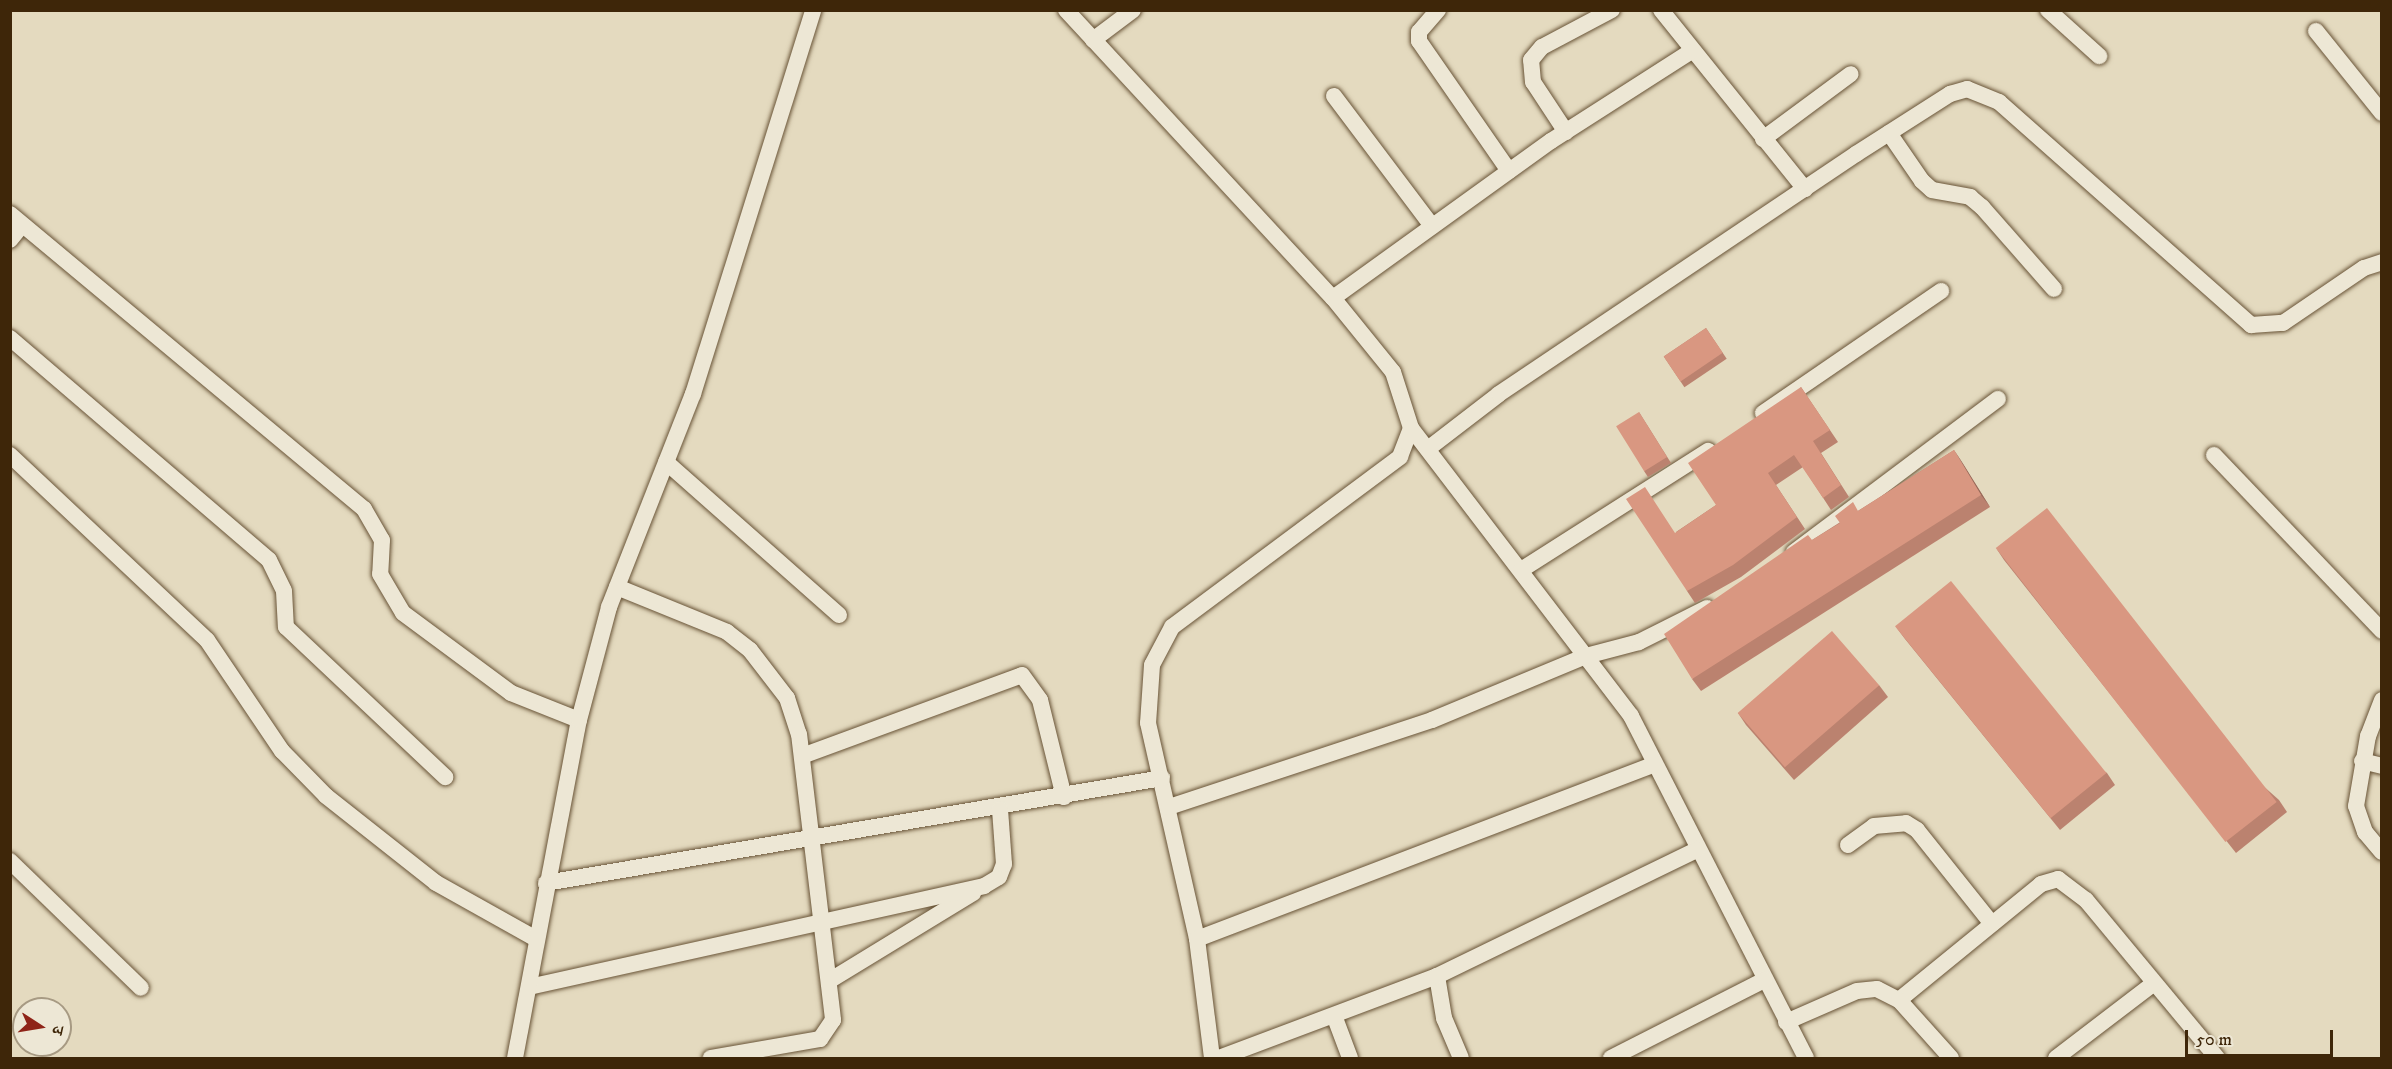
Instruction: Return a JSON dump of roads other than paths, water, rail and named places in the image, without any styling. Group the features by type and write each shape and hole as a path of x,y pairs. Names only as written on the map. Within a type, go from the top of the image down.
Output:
{"street":[{"path":"515,1059 546,883 579,720 617,587 666,462 762,185 813,10"},
{"path":"1066,10 1332,298 1393,372 1411,428 1429,448 1631,716 1652,765 1806,1059"},
{"path":"1093,40 1133,10"},
{"path":"1438,10 1419,32 1419,41 1509,171"},
{"path":"1566,132 1533,82 1531,60 1542,47 1612,10"},
{"path":"1661,10 1690,52 1805,189"},
{"path":"2048,10 2099,56"},
{"path":"2316,32 2382,113"},
{"path":"1332,298 1509,171 1690,52"},
{"path":"1763,139 1851,74"},
{"path":"1429,448 1508,388 1805,189 1950,94 1967,89 1982,93 2251,326 2283,323 2364,268 2382,262"},
{"path":"1334,96 1432,226"},
{"path":"1889,133 1927,185 1982,207 2054,289"},
{"path":"10,240 16,220 364,509 382,540 380,574 403,613 511,693 579,720"},
{"path":"1745,426 1941,291"},
{"path":"10,338 269,560 284,591 285,627 445,777"},
{"path":"1775,566 1998,399"},
{"path":"1212,1059 1197,939 1148,723 1152,665 1172,627 1400,457 1411,428"},
{"path":"1521,570 1726,439"},
{"path":"10,455 139,571 207,640 282,751 326,796 436,883 536,939"},
{"path":"2214,455 2382,631"},
{"path":"666,462 839,615"},
{"path":"617,587 727,632 750,650 787,698 802,756 809,840 833,1020 820,1039 715,1058"},
{"path":"1168,807 1345,752 1586,656 1639,642 1721,600"},
{"path":"802,756 1022,675 1040,700 1064,797"},
{"path":"2382,700 2362,761 2356,806 2365,832 2382,852"},
{"path":"2362,761 2382,766"},
{"path":"1197,939 1652,765"},
{"path":"546,883 1000,809 1162,778"},
{"path":"829,981 999,877 1004,864 1000,809"},
{"path":"1848,845 1875,826 1906,823 1917,830 1992,924"},
{"path":"1218,1059 1335,1018 1437,976 1697,850"},
{"path":"10,861 141,988"},
{"path":"1899,1000 2041,884 2058,879 2086,900 2217,1059"},
{"path":"528,987 984,886"},
{"path":"1437,976 1444,1018 1461,1059"},
{"path":"1611,1059 1764,980"},
{"path":"2056,1059 2154,983"},
{"path":"1786,1022 1857,991 1877,989 1899,1000 1951,1059"},
{"path":"1335,1018 1350,1059"}]}
